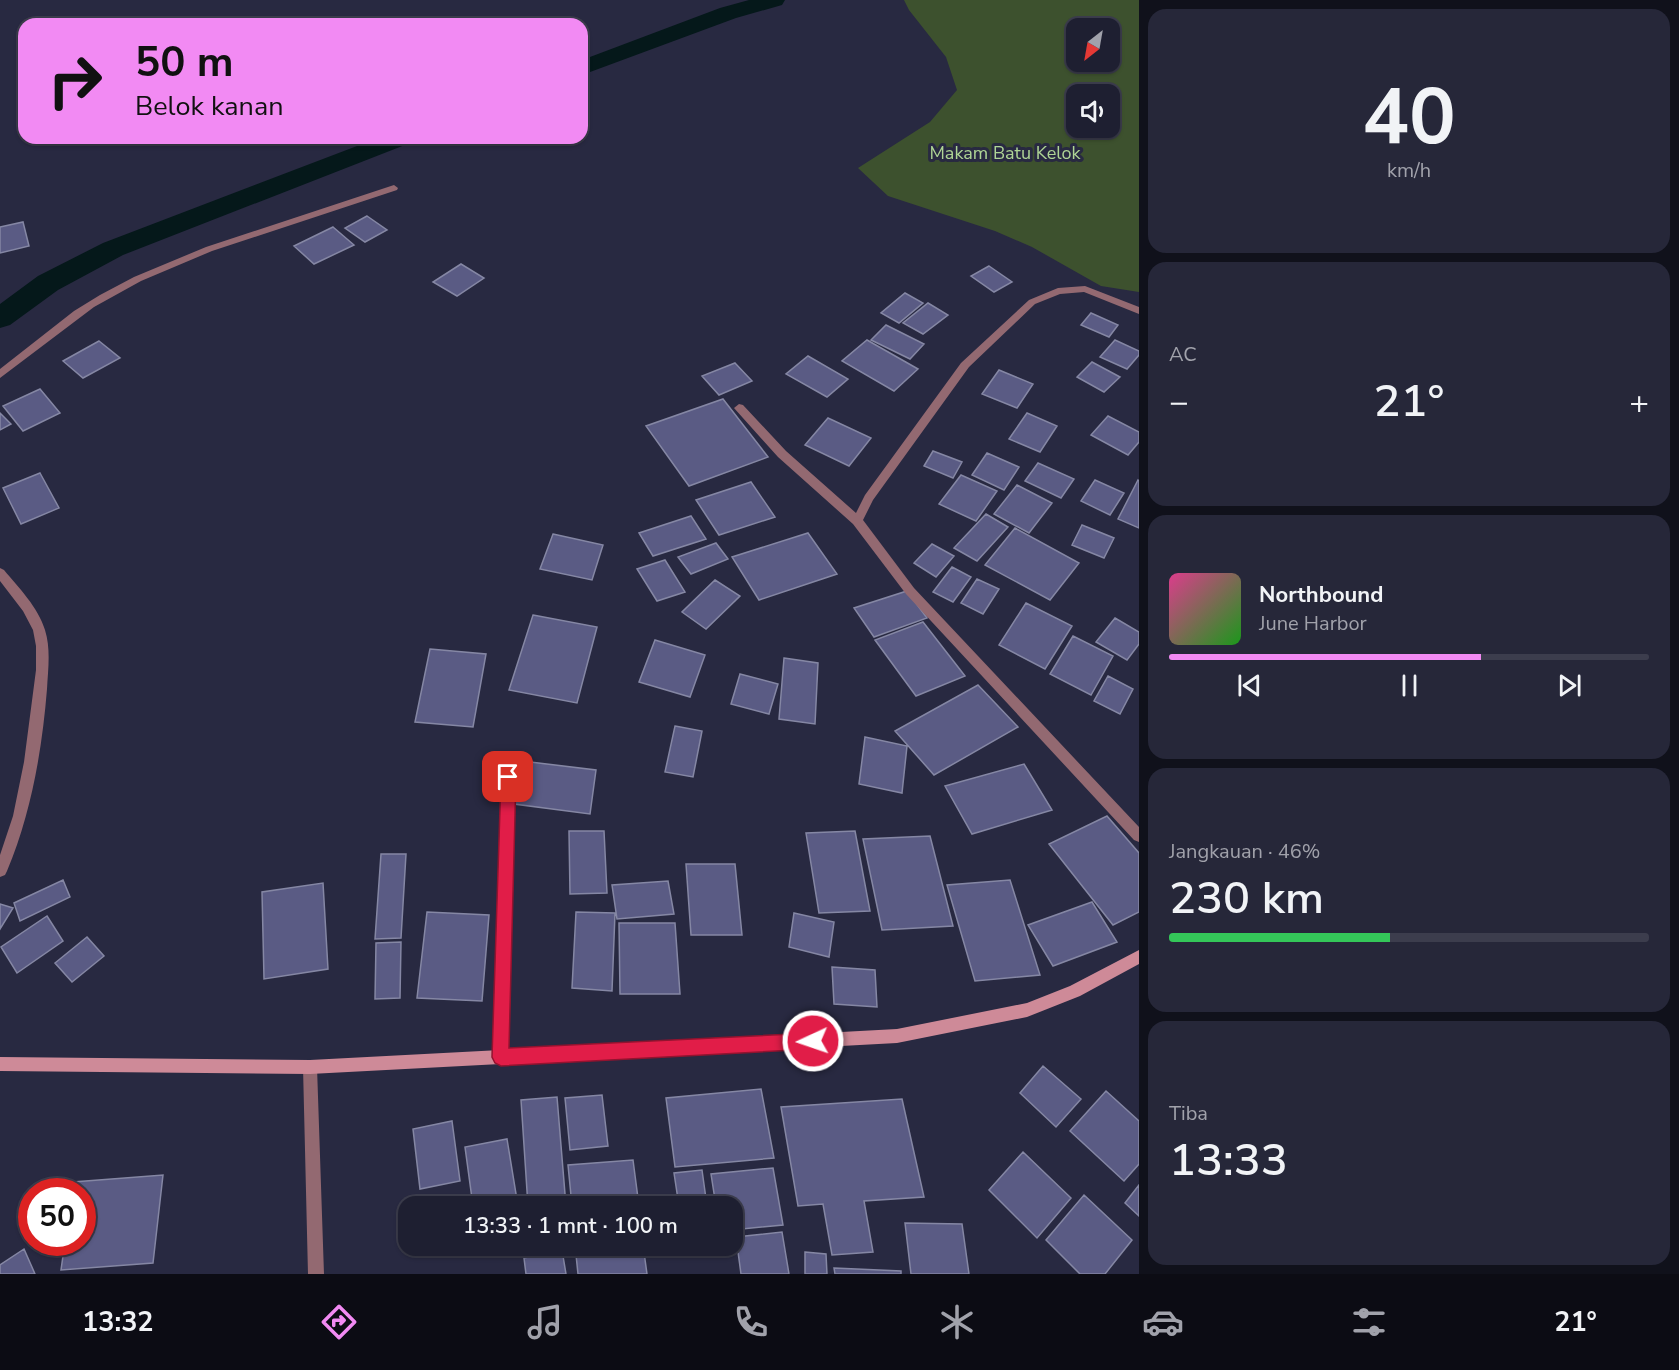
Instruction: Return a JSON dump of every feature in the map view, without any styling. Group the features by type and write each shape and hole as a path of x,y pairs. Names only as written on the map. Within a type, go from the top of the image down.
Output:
{"main road":[{"path":"0,1064 310,1067 897,1036 1027,1010 1075,991 1139,957"}],"street":[{"path":"0,374 100,299 152,273 249,236 394,188"},
{"path":"857,521 869,498 965,365 1032,302 1058,291 1085,290 1139,311"},
{"path":"739,408 782,454 857,521 910,591 1139,836"},
{"path":"0,573 26,606 40,632 42,670 34,745 16,831 0,871"},
{"path":"501,1057 508,777"},
{"path":"310,1067 316,1274"}],"green space":[{"name":"Makam Batu Kelok","path":"904,0 1139,0 1139,292 1101,286 1032,247 995,231 888,196 858,168 930,122 957,90 946,57 909,10"}],"building":[{"path":"367,216 387,230 365,242 345,228"},
{"path":"23,222 29,246 0,253 0,227"},
{"path":"333,227 354,245 314,264 294,246"},
{"path":"461,264 484,278 457,296 433,282"},
{"path":"989,266 1012,282 994,292 971,276"},
{"path":"905,293 923,303 899,323 881,313"},
{"path":"928,303 948,315 923,334 903,323"},
{"path":"1091,313 1118,325 1109,337 1081,325"},
{"path":"886,325 924,344 910,359 871,340"},
{"path":"867,340 918,369 894,391 842,361"},
{"path":"1115,340 1139,351 1139,355 1127,369 1100,357"},
{"path":"99,341 120,358 83,378 63,361"},
{"path":"808,356 848,379 827,397 786,374"},
{"path":"1092,362 1120,377 1104,392 1077,377"},
{"path":"735,363 752,381 719,395 702,376"},
{"path":"999,370 1033,384 1017,408 982,394"},
{"path":"40,389 60,413 23,431 3,406"},
{"path":"723,399 768,457 689,486 646,426"},
{"path":"0,413 11,424 0,430"},
{"path":"1027,413 1057,426 1040,452 1009,439"},
{"path":"1108,416 1139,432 1139,442 1128,455 1091,435"},
{"path":"828,418 871,438 849,466 805,445"},
{"path":"933,451 962,462 953,478 924,466"},
{"path":"987,453 1019,467 1004,490 972,475"},
{"path":"1038,463 1074,479 1061,498 1025,481"},
{"path":"40,473 59,508 21,524 3,488"},
{"path":"961,475 997,491 976,521 939,504"},
{"path":"1095,480 1124,493 1110,515 1081,501"},
{"path":"1139,481 1139,528 1118,519"},
{"path":"751,482 775,517 719,535 696,500"},
{"path":"1017,485 1052,503 1029,533 994,514"},
{"path":"986,514 1008,527 977,561 954,548"},
{"path":"691,516 706,539 653,556 639,533"},
{"path":"1082,525 1114,538 1104,558 1072,545"},
{"path":"1015,528 1079,563 1050,600 985,565"},
{"path":"808,533 837,574 759,600 732,557"},
{"path":"553,534 603,545 592,580 540,569"},
{"path":"716,543 728,559 691,574 678,557"},
{"path":"932,544 954,556 936,577 914,563"},
{"path":"665,560 685,592 657,601 637,569"},
{"path":"952,567 971,577 953,602 933,592"},
{"path":"977,579 999,589 983,614 961,603"},
{"path":"715,580 740,596 706,629 682,612"},
{"path":"907,591 927,618 874,637 854,608"},
{"path":"1026,603 1072,626 1045,669 999,645"},
{"path":"533,615 597,627 577,703 509,690"},
{"path":"1115,618 1139,632 1139,644 1127,660 1096,642"},
{"path":"923,622 965,676 916,696 875,640"},
{"path":"1073,636 1113,656 1091,695 1050,674"},
{"path":"655,640 705,655 690,697 639,682"},
{"path":"430,649 486,654 473,727 415,722"},
{"path":"784,658 818,663 815,724 779,719"},
{"path":"740,674 778,684 769,714 731,704"},
{"path":"1108,676 1133,689 1120,714 1094,701"},
{"path":"978,685 1018,727 934,775 895,731"},
{"path":"675,726 702,731 693,777 665,772"},
{"path":"865,737 907,746 902,793 859,784"},
{"path":"522,761 596,770 590,814 514,804"},
{"path":"1024,764 1052,810 972,834 945,786"},
{"path":"1107,816 1139,853 1139,912 1113,925 1049,844"},
{"path":"569,831 604,831 607,893 570,894"},
{"path":"855,831 870,911 819,913 806,833"},
{"path":"930,836 953,926 882,930 863,839"},
{"path":"381,854 406,854 401,938 375,939"},
{"path":"686,864 735,864 742,935 691,935"},
{"path":"63,880 70,897 20,921 14,903"},
{"path":"1010,880 1040,975 975,981 947,885"},
{"path":"668,881 674,914 617,919 612,885"},
{"path":"323,883 328,969 264,979 262,892"},
{"path":"1092,902 1117,942 1053,966 1028,925"},
{"path":"0,904 13,908 0,929"},
{"path":"427,912 489,915 482,1001 417,998"},
{"path":"576,912 615,913 612,991 572,988"},
{"path":"794,913 834,922 829,957 789,947"},
{"path":"47,916 63,941 17,973 1,947"},
{"path":"619,923 675,923 680,994 620,994"},
{"path":"87,937 104,956 72,982 55,963"},
{"path":"401,942 400,998 375,999 376,943"},
{"path":"832,967 875,970 877,1007 834,1004"},
{"path":"1043,1066 1081,1099 1056,1127 1020,1093"},
{"path":"761,1089 774,1158 675,1167 666,1098"},
{"path":"1106,1091 1139,1121 1139,1164 1124,1181 1070,1131"},
{"path":"602,1095 608,1146 570,1150 565,1098"},
{"path":"557,1097 565,1196 527,1196 521,1100"},
{"path":"902,1099 924,1197 864,1201 873,1252 832,1255 823,1204 798,1206 781,1107"},
{"path":"452,1121 460,1181 420,1189 413,1129"},
{"path":"507,1139 516,1196 472,1196 465,1147"},
{"path":"1023,1152 1071,1198 1037,1238 989,1190"},
{"path":"633,1160 638,1196 571,1196 568,1165"},
{"path":"773,1168 783,1225 743,1229 743,1196 714,1196 711,1174"},
{"path":"702,1170 706,1196 677,1196 674,1173"},
{"path":"163,1175 153,1263 61,1270 63,1256 96,1256 96,1180"},
{"path":"1139,1185 1139,1216 1125,1203"},
{"path":"1084,1195 1132,1240 1105,1274 1080,1274 1046,1240"},
{"path":"905,1223 962,1224 969,1274 911,1274"},
{"path":"782,1232 789,1274 741,1274 739,1256 743,1256 743,1236"},
{"path":"805,1252 826,1254 827,1274 805,1274"},
{"path":"18,1253 18,1256 27,1256 35,1274 0,1274 0,1265"},
{"path":"563,1256 566,1274 526,1274 524,1258"},
{"path":"576,1256 645,1256 647,1274 578,1274"},
{"path":"834,1268 901,1271 901,1274 835,1274"}],"waterway":[{"path":"588,66 728,13 774,0"},
{"path":"0,318 48,283 113,249 385,144"}],"route":[{"path":"508,777 501,1057 813,1041"}]}
